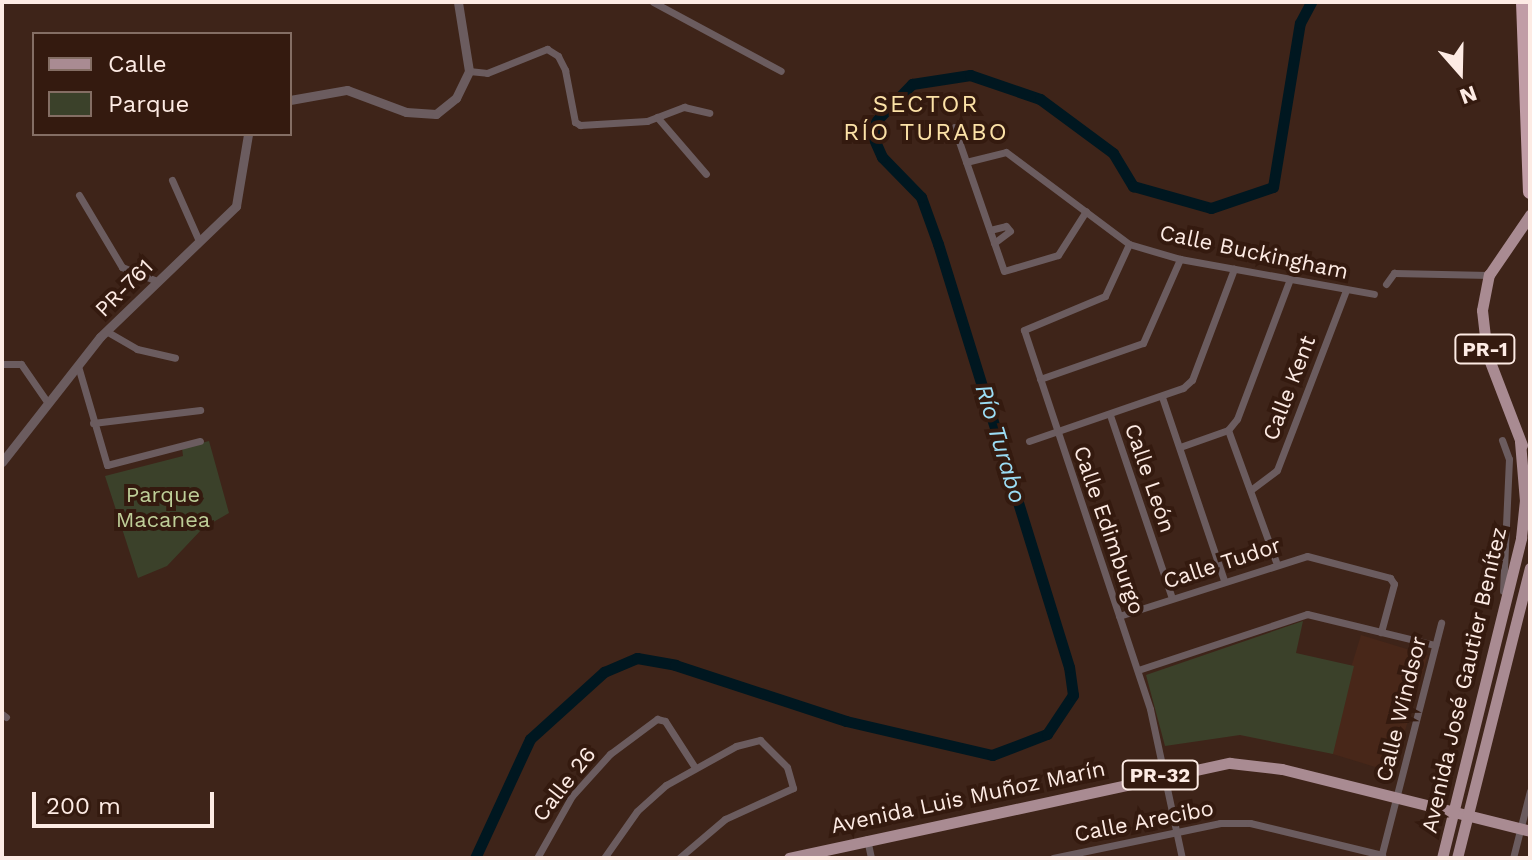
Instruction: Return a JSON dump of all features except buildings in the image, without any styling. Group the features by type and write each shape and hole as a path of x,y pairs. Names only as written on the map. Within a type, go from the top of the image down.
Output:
{"highway":[{"path":"1523,2 1530,192"}],"main road":[{"name":"PR-1","path":"1530,215 1489,275 1482,310 1484,345 1530,465"},
{"name":"Avenida José Gautier Benítez","path":"1442,858 1495,644 1525,539 1520,441"},
{"name":"Avenida José Gautier Benítez","path":"1457,858 1530,568"},
{"name":"Avenida Luis Muñoz Marín","path":"789,858 1213,765 1260,765 1525,833"},
{"name":"Avenida Luis Muñoz Marín","path":"812,858 868,842"}],"street":[{"path":"292,100 347,90 427,116 456,98 469,71 458,2"},
{"path":"653,2 781,71"},
{"path":"469,71 487,73 547,49 558,56 565,70 575,122 657,117 684,107 709,113"},
{"path":"657,117 706,174"},
{"path":"954,127 1004,271 1058,255 1086,211"},
{"name":"PR-761","path":"2,462 106,331 155,280 236,206 248,136"},
{"name":"Calle Buckingham","path":"966,162 1006,152 1129,244 1180,259 1374,294"},
{"path":"172,180 199,241"},
{"path":"79,195 122,267 155,280"},
{"path":"990,230 1006,226 1010,231 994,243"},
{"name":"Calle Edimburgo","path":"1129,244 1105,296 1028,324 1025,335 1138,670 1182,858"},
{"path":"1040,379 1143,343 1180,259"},
{"path":"1029,441 1162,397 1192,380 1234,269"},
{"path":"1386,284 1394,273 1489,275"},
{"path":"1276,562 1228,430 1290,279"},
{"name":"Calle Kent","path":"1252,489 1277,470 1346,290"},
{"path":"106,331 137,349 175,358"},
{"path":"2,364 21,364 48,403"},
{"path":"78,366 107,465 200,441"},
{"path":"1162,397 1224,580"},
{"path":"93,423 200,410"},
{"name":"Calle León","path":"1110,415 1172,598"},
{"path":"1180,447 1228,430"},
{"path":"1495,644 1508,535 1509,459 1502,440"},
{"path":"1508,535 1525,539"},
{"name":"Calle Tudor","path":"1119,616 1276,562 1307,556 1383,576 1394,584 1381,632"},
{"path":"1138,670 1298,615 1435,645"},
{"name":"Calle Windsor","path":"1381,857 1441,623"},
{"name":"Calle 26","path":"537,858 572,796 610,754 657,719 665,721 694,766"},
{"path":"604,858 637,811 694,766 760,740 787,767 793,788 725,819 679,858"},
{"path":"1513,858 1525,833 1530,791"},
{"name":"Calle Arecibo","path":"1053,858 1176,832 1250,823 1381,857"},
{"path":"868,842 871,858"}],"shaded area":[{"path":"1361,635 1428,655 1392,772 1325,752"}],"green space":[{"name":"Parque Macanea","path":"209,441 229,513 203,528 167,566 138,578 105,476 183,456 182,448"},
{"path":"1303,621 1296,653 1354,666 1333,754 1240,735 1165,746 1146,675"}],"waterway":[{"name":"Río Turabo","path":"475,858 530,739 604,672 637,658 675,665 846,721 992,755 1047,734 1073,695 1069,667 938,244 921,197 882,157 873,137 876,121 912,84 970,75 1040,99 1113,153 1133,186 1211,208 1273,187 1300,23 1311,2"}],"district":[{"name":"SECTOR RÍO TURABO","path":"926,119"}]}
